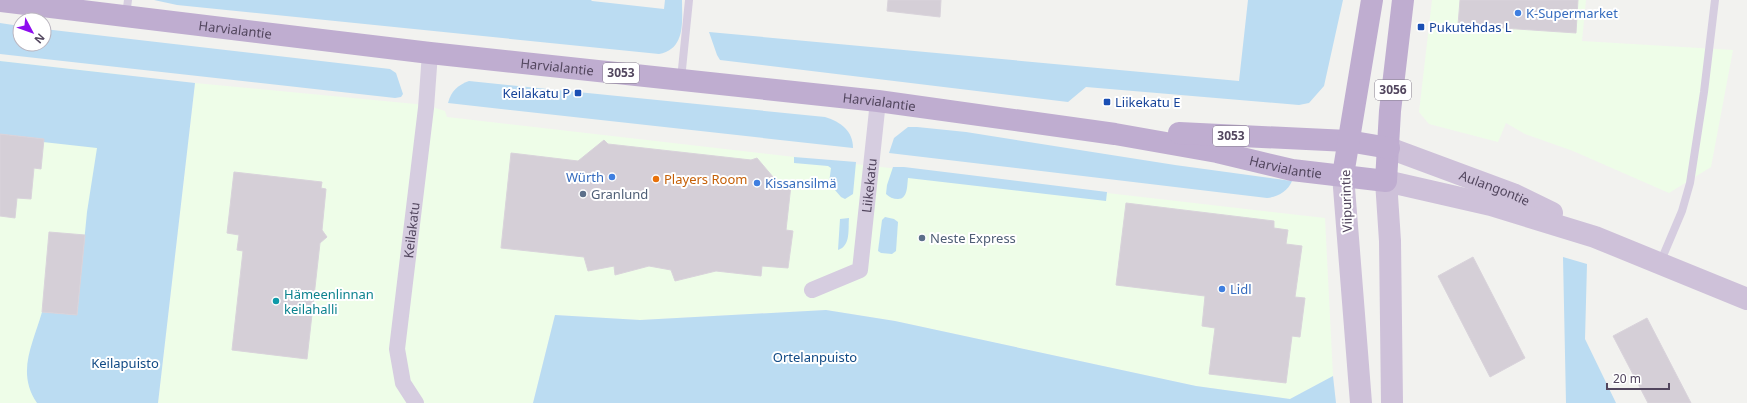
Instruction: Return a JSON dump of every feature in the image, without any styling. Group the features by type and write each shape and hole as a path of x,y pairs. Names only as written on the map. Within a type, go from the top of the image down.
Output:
{"main road":[{"name":"Viipurintie","path":"1361,403 1343,175 1372,0"},
{"name":"3056","path":"1392,403 1390,241 1386,181 1390,111 1403,0"},
{"name":"Harvialantie","path":"0,1 127,8 430,53 878,101 1115,134 1217,152 1292,170 1386,181"},
{"name":"Harvialantie","path":"1115,134 1163,132 1348,141 1389,148"},
{"name":"Aulangontie","path":"1389,148 1513,194 1560,216 1595,237"},
{"name":"Aulangontie","path":"1386,181 1491,205 1595,237 1747,299"}],"street":[{"name":"Keilakatu","path":"416,403 402,383 397,349 426,108 430,53"},
{"name":"Liikekatu","path":"812,290 860,270 878,101"}],"lane":[{"path":"681,80 689,0"},
{"path":"1660,264 1682,211 1690,183 1704,92 1715,0"}],"shaded area":[{"path":"1432,0 1586,0 1582,41 1733,50 1711,167 1669,193 1573,151 1525,134 1506,123 1498,142 1429,124 1419,112"},
{"path":"0,61 125,75 81,403 0,403"},
{"path":"195,83 426,105 445,111 447,117 1325,218 1333,376 1290,399 1196,386 895,321 826,310 640,320 555,315 533,403 158,403"}],"green space":[{"path":"154,0 591,0 664,9 665,0 682,0 682,25 681,33 674,46 668,51 659,54 177,5"},
{"path":"1248,0 1343,0 1324,86 1309,103 1299,105 1086,87 1068,102 720,60 709,32 1239,81"},
{"path":"0,23 12,25 12,52 52,52 52,30 390,69 396,73 403,94 401,97 395,98 0,54"},
{"name":"Keilapuisto","path":"0,61 195,83 158,403 37,403 31,392 27,369 28,358 42,312 77,315 87,212 97,148 43,142 43,139 0,134"},
{"path":"469,81 825,117 845,128 851,137 853,148 448,103 451,95 456,89"},
{"path":"908,127 966,132 1175,165 1292,181 1288,188 1282,193 1267,198 889,153 894,138"},
{"path":"794,157 856,162 853,194 845,199 841,197 829,183 831,168 828,166 794,163"},
{"path":"893,167 904,167 1107,192 1106,201 908,178 904,197 894,199 886,194 887,185"},
{"path":"885,217 894,219 898,222 896,251 892,254 881,253 878,251 882,220"},
{"path":"849,218 849,232 847,241 842,248 838,250 840,219"},
{"path":"1563,257 1587,264 1585,339 1616,403 1566,403"},
{"name":"Ortelanpuisto","path":"826,310 895,321 1196,386 1290,399 1333,376 1336,403 533,403 555,315 640,320"}],"building":[{"path":"888,0 941,0 940,17 887,11"},
{"name":"K-Supermarket","path":"1460,0 1578,0 1576,33 1458,25"},
{"path":"0,134 44,139 41,169 34,168 31,199 17,198 15,218 0,216"},
{"path":"604,140 608,144 751,160 757,158 779,184 791,185 786,230 793,231 788,268 762,266 761,276 716,271 675,281 671,270 649,266 615,275 614,266 588,271 584,257 501,248 511,153 578,161"},
{"name":"Hämeenlinnan keilahalli","path":"234,172 322,182 321,188 326,189 322,230 327,237 320,243 307,359 232,350 243,251 237,250 239,235 227,233"},
{"name":"Lidl","path":"1126,203 1274,221 1274,228 1288,230 1286,244 1302,246 1295,297 1305,298 1300,337 1292,336 1286,383 1209,374 1215,328 1202,326 1205,296 1116,285"},
{"path":"49,232 85,235 77,315 42,312"},
{"path":"1473,257 1525,358 1490,377 1438,276"},
{"path":"1647,318 1691,403 1648,403 1613,336"}],"place":[{"name":"K-Supermarket","path":"1518,13"},
{"name":"Pukutehdas L","path":"1421,27"},
{"name":"Keilakatu P","path":"578,93"},
{"name":"Liikekatu E","path":"1107,102"},
{"name":"Würth","path":"612,177"},
{"name":"Players Room","path":"656,179"},
{"name":"Kissansilmä","path":"757,183"},
{"name":"Granlund","path":"583,194"},
{"name":"Neste Express","path":"922,238"},
{"name":"Lidl","path":"1222,289"},
{"name":"Hämeenlinnan keilahalli","path":"276,301"}]}
